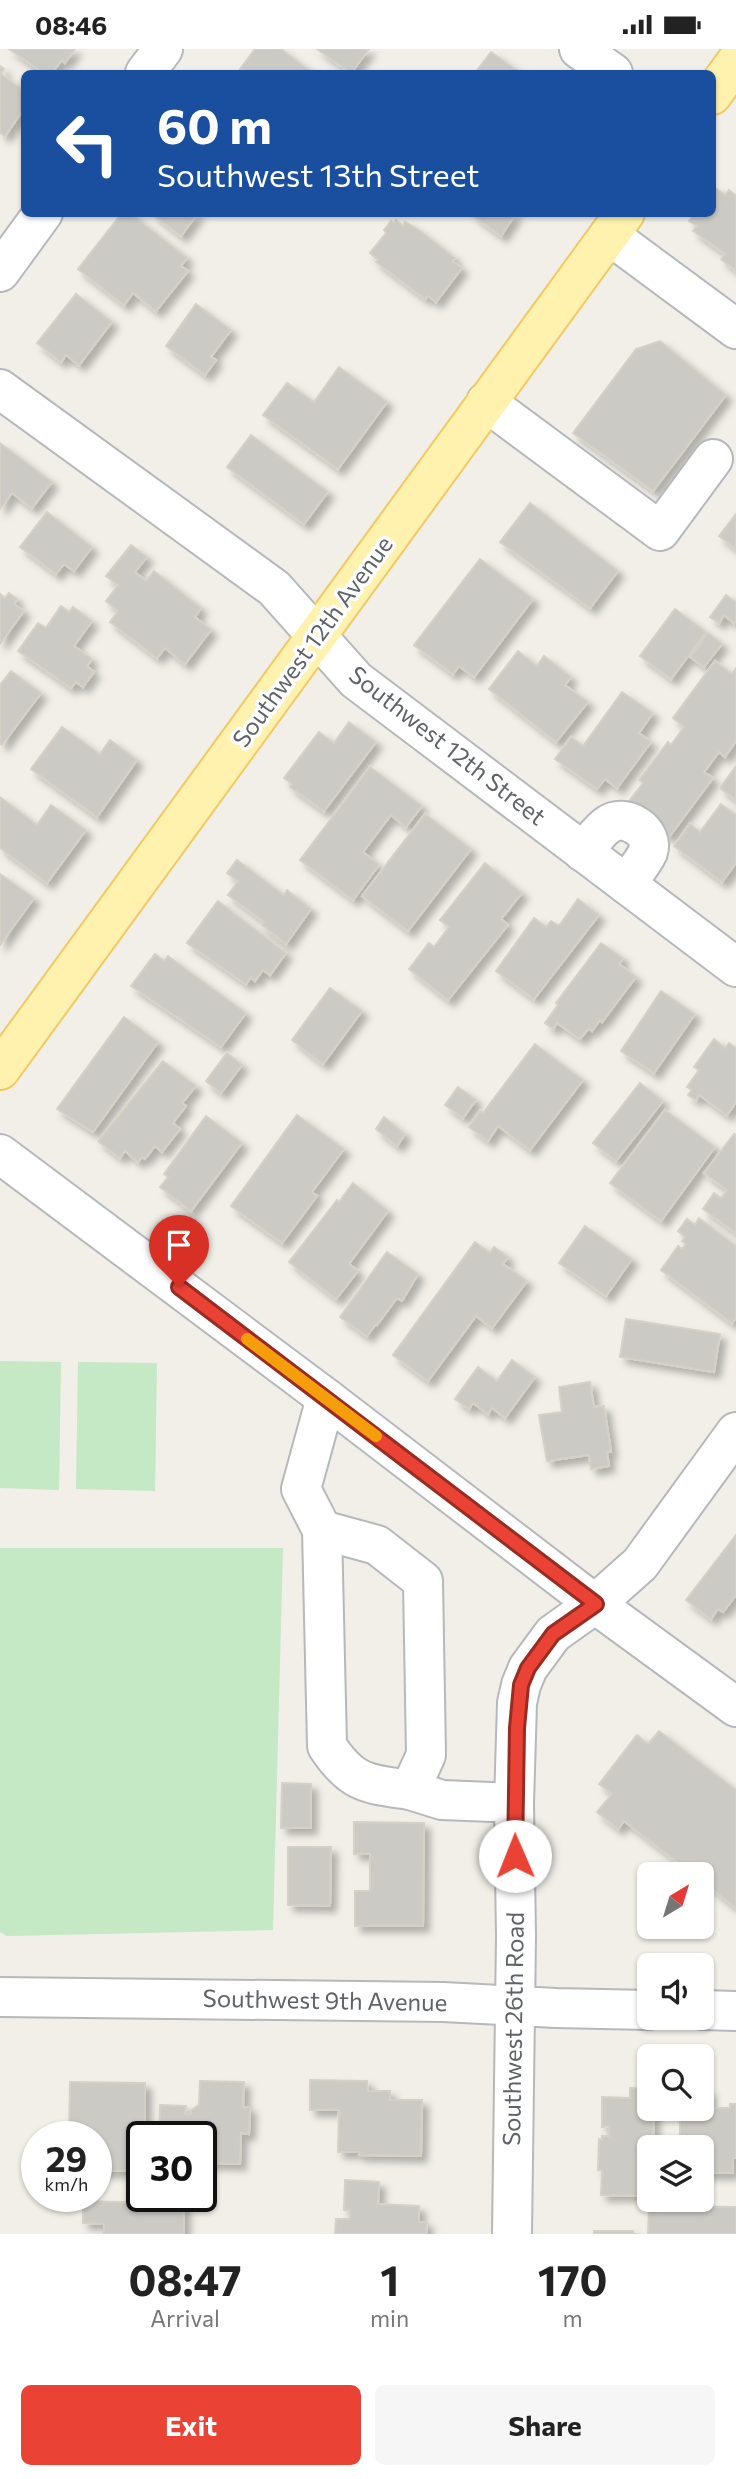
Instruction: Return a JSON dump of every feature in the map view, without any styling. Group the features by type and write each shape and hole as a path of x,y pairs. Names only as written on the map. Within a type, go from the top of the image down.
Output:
{"main road":[{"path":"716,90 736,62"},
{"name":"Southwest 12th Avenue","path":"0,1070 617,224"}],"street":[{"path":"147,70 163,49"},
{"path":"579,49 609,70"},
{"path":"0,272 40,217"},
{"path":"617,224 736,329"},
{"name":"Southwest 12th Street","path":"0,389 274,588 356,680 736,967"},
{"path":"486,402 660,531 713,459"},
{"path":"583,852 608,824 620,819 632,823 643,832 649,842 647,853 626,884"},
{"path":"0,1154 736,1707"},
{"path":"326,1398 301,1489 322,1529 327,1746 342,1769 369,1784 410,1790 442,1800 514,1803"},
{"name":"Southwest 26th Road","path":"512,2234 514,1803 517,1703 524,1676 553,1634 596,1604 640,1564 736,1432"},
{"path":"322,1529 377,1545 422,1581 426,1755 410,1790"},
{"name":"Southwest 9th Avenue","path":"0,1997 443,2002 637,2010"},
{"path":"714,2010 736,2011"}],"green space":[{"path":"0,1361 61,1362 59,1490 0,1488"},
{"path":"78,1362 157,1363 155,1491 76,1489"},
{"path":"0,1548 283,1548 273,1930 7,1936 0,1932"}],"building":[{"path":"9,49 75,49 65,63 62,60 54,70 40,70"},
{"path":"255,49 281,49 309,70 242,70"},
{"path":"317,49 369,49 353,70 347,70"},
{"path":"491,52 517,70 477,70"},
{"path":"0,66 4,69 1,74 21,89 21,113 5,136 0,133"},
{"path":"716,188 725,195 729,190 736,196 736,271 721,259 725,254 693,231 697,226 689,221 692,217 716,217"},
{"path":"119,217 135,217 187,258 181,266 188,271 156,311 133,293 124,305 78,269"},
{"path":"156,217 195,217 181,236"},
{"path":"475,217 513,217 501,236"},
{"path":"396,220 403,226 405,222 419,230 455,258 452,261 462,268 436,302 428,296 425,299 376,262 378,260 370,253 386,233 384,230 391,221 394,223"},
{"path":"76,294 112,322 79,365 66,355 61,362 37,343"},
{"path":"196,304 231,330 211,357 216,360 205,375 166,346"},
{"path":"660,341 726,395 653,491 573,433 636,349"},
{"path":"339,367 387,402 338,469 263,415 287,383 314,402"},
{"path":"251,435 328,492 304,524 227,467"},
{"path":"0,443 52,482 32,508 12,493 0,509"},
{"path":"530,503 618,571 590,608 500,542"},
{"path":"47,512 92,547 74,571 64,564 56,574 20,547"},
{"path":"736,514 736,549 719,536"},
{"path":"131,545 147,557 135,572 146,581 154,571 201,608 195,617 211,630 185,664 165,648 157,658 110,622 118,611 106,601 118,585 106,576"},
{"path":"480,559 533,599 474,677 459,666 453,674 414,645"},
{"path":"9,593 17,599 14,604 24,611 0,644 0,594 5,598"},
{"path":"726,595 736,602 734,623 724,615 719,623 710,617"},
{"path":"61,606 69,612 73,607 92,621 74,646 92,659 87,666 94,672 83,687 76,682 71,688 18,651 38,623 46,628"},
{"path":"675,609 706,632 671,679 640,656"},
{"path":"708,633 722,644 704,667 690,657"},
{"path":"518,651 537,666 544,656 571,677 565,685 588,702 556,742 489,689"},
{"path":"715,661 732,674 736,668 736,741 725,757 719,752 704,772 713,778 669,837 626,805 643,783 639,780 668,742 671,745 684,727 673,718"},
{"path":"11,671 41,693 2,745 0,685"},
{"path":"622,692 653,713 639,733 651,742 617,788 605,779 597,789 555,759 571,737 583,746"},
{"path":"349,722 376,742 324,811 290,787 292,784 284,778 319,732 334,743"},
{"path":"62,727 100,754 110,740 137,760 97,817 31,769"},
{"path":"736,766 736,800 720,788"},
{"path":"370,767 422,806 406,827 391,815 363,852 379,865 353,900 300,860"},
{"path":"0,797 37,825 51,805 86,830 47,883 0,848"},
{"path":"721,804 736,815 736,863 722,882 674,846 690,824 700,832"},
{"path":"425,814 471,849 408,931 362,896"},
{"path":"237,860 284,895 287,890 311,909 286,944 262,925 264,922 228,895 238,881 227,873"},
{"path":"485,863 522,893 501,919 508,925 448,1000 409,969 429,943 434,947 449,927 440,920"},
{"path":"0,874 34,898 0,945"},
{"path":"578,899 599,915 534,999 496,971 534,918 546,927 551,921 559,926"},
{"path":"218,901 286,953 270,975 263,970 255,981 251,977 246,984 187,943"},
{"path":"601,943 623,958 619,964 636,977 602,1022 600,1020 592,1031 589,1028 580,1039 557,1023 553,1029 545,1023 558,1005 556,1003"},
{"path":"155,954 164,961 168,956 246,1013 221,1047 131,986"},
{"path":"330,988 362,1011 323,1064 292,1040"},
{"path":"661,991 695,1014 654,1073 621,1051"},
{"path":"124,1017 158,1042 93,1132 57,1109"},
{"path":"714,1039 725,1048 729,1043 736,1048 736,1102 727,1115 699,1095 696,1100 688,1095 692,1090 687,1087 699,1070 694,1067"},
{"path":"535,1044 583,1080 530,1150 498,1126 488,1141 469,1127 480,1111 483,1113"},
{"path":"227,1053 242,1065 221,1093 206,1081"},
{"path":"163,1061 196,1086 182,1103 186,1106 173,1123 180,1129 162,1152 155,1146 145,1159 142,1157 138,1162 125,1151 120,1158 98,1141"},
{"path":"640,1083 663,1101 616,1161 593,1143"},
{"path":"458,1087 476,1100 463,1118 445,1105"},
{"path":"665,1110 715,1147 661,1221 610,1183"},
{"path":"297,1115 344,1149 312,1192 317,1196 282,1243 231,1206"},
{"path":"206,1116 242,1143 191,1211 160,1187 168,1177 164,1174"},
{"path":"384,1117 405,1134 397,1146 376,1129"},
{"path":"734,1134 736,1233 703,1209 714,1193 721,1198 727,1190 704,1173"},
{"path":"353,1183 388,1211 349,1264 358,1271 336,1299 289,1262"},
{"path":"699,1218 736,1246 736,1318 732,1323 661,1270 678,1246 682,1249 686,1244 682,1241 685,1237 678,1231 687,1219 695,1225"},
{"path":"585,1226 632,1259 606,1296 559,1263"},
{"path":"475,1242 490,1253 494,1247 508,1257 503,1264 527,1281 492,1328 476,1316 428,1381 393,1355"},
{"path":"387,1252 418,1274 402,1301 397,1298 367,1336 340,1317"},
{"path":"626,1319 720,1334 714,1372 620,1357"},
{"path":"512,1360 535,1377 505,1418 492,1408 488,1414 473,1403 469,1409 455,1399 478,1367 497,1381"},
{"path":"590,1382 594,1407 604,1406 611,1452 607,1452 609,1466 591,1469 589,1455 547,1461 539,1415 562,1412 559,1387"},
{"path":"736,1535 736,1595 723,1612 718,1609 711,1619 686,1600"},
{"path":"659,1731 736,1790 736,1908 714,1891 714,1862 677,1862 624,1821 618,1829 597,1812 612,1794 599,1784 637,1735 648,1744"},
{"path":"282,1783 311,1784 311,1828 281,1828"},
{"path":"354,1822 424,1823 423,1926 355,1926 355,1891 370,1891 370,1854 354,1854"},
{"path":"288,1847 331,1847 330,1906 288,1905"},
{"path":"310,2080 367,2081 368,2091 390,2091 390,2100 422,2100 421,2156 338,2152 339,2110 310,2110"},
{"path":"200,2081 244,2082 243,2107 250,2107 249,2134 241,2133 240,2164 217,2163 217,2121 160,2121 160,2105 186,2106 185,2114 191,2114 191,2110 199,2105"},
{"path":"70,2082 145,2083 145,2121 126,2121 126,2171 112,2171 112,2121 69,2121"},
{"path":"630,2088 637,2088 637,2121 654,2121 653,2135 637,2135 637,2196 601,2195 602,2170 598,2170 599,2139 609,2136 609,2126 602,2127 602,2097 630,2098"},
{"path":"730,2104 736,2104 736,2158 733,2158 733,2173 714,2173 714,2135 680,2135 680,2121 714,2121 714,2108 730,2108"},
{"path":"345,2180 379,2182 378,2204 419,2206 419,2222 427,2222 426,2234 335,2234 336,2219 350,2219 350,2210 344,2210"},
{"path":"112,2202 126,2202 126,2212 184,2212 184,2234 104,2234 104,2224 83,2223 83,2212 112,2212"},
{"path":"714,2207 736,2207 736,2234 648,2234 649,2212 714,2212"},
{"path":"594,2231 633,2231 633,2234 594,2234"}],"slow traffic":[{"path":"247,1339 376,1436"}],"route":[{"path":"179,1287 596,1604 553,1634 528,1668 521,1685 517,1703 515,1856"}]}
